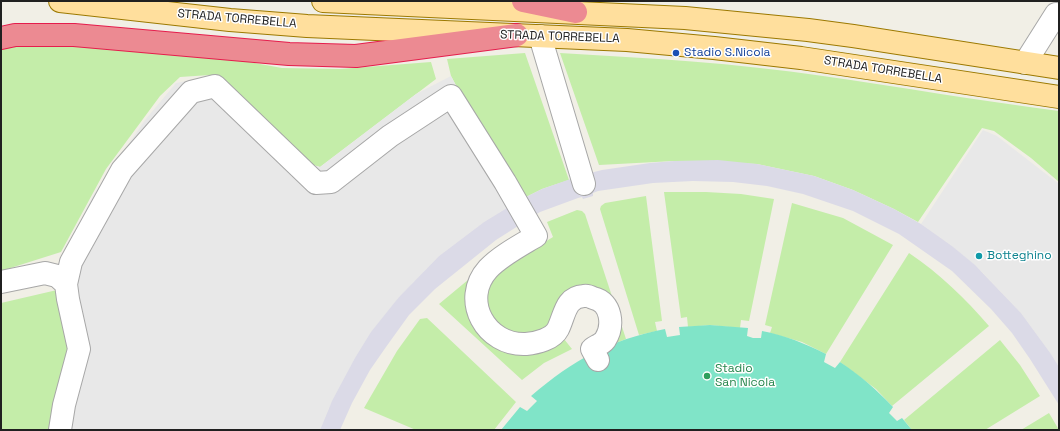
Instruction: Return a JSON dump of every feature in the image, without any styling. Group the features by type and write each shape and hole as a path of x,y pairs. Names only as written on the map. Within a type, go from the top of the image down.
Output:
{"highway":[{"path":"523,1 584,8"},
{"path":"1,38 15,35 74,34 289,54 356,56 517,36"}],"main road":[{"name":"STRADA TORREBELLA","path":"60,1 230,20 307,26 627,40 802,58 1059,97"},
{"name":"STRADA TORREBELLA","path":"323,1 407,6 584,8 808,30 1059,68"}],"lane":[{"path":"1025,63 1056,14"},
{"path":"540,36 584,184"},
{"path":"60,430 64,405 79,349 66,284 71,262 122,170 191,92 215,86 316,183 331,182 390,136 451,96 505,182 536,236 488,269 481,281 476,293 477,311 488,331 508,342 527,344 546,340 558,330 566,306 574,299 585,296 597,299 607,307 611,323 604,342 592,349 598,360"},
{"path":"1,282 45,273 57,276 66,284"},
{"path":"1,295 66,284"}],"green space":[{"path":"62,44 200,53 282,68 340,69 431,62 436,79 320,167 306,163 228,83 210,75 180,77 160,96 106,169 61,252 1,271 1,49 28,45"},
{"path":"525,53 569,180 542,189 520,200 451,76 447,59"},
{"path":"560,53 725,64 790,71 1059,111 1059,182 1031,158 994,131 982,128 918,222 853,190 814,176 757,164 674,161 599,165"},
{"path":"664,192 741,194 774,199 749,321 741,320 740,328 710,325 688,327 687,317 681,318"},
{"path":"646,196 662,321 655,322 657,331 639,335 600,209 605,203"},
{"path":"792,203 843,218 893,245 826,354 802,342 770,333 772,327 765,325"},
{"path":"577,210 582,211 585,214 626,339 611,345 597,294 556,324 530,338 501,333 486,308 488,288 493,279 503,268 553,237 547,222"},
{"path":"909,253 952,287 989,326 892,406 876,389 840,362"},
{"path":"480,270 493,346 560,334 572,349 544,363 522,380 439,304"},
{"path":"57,290 69,350 52,430 1,430 1,303"},
{"path":"427,318 516,402 494,430 416,430 364,408 397,351 420,319"},
{"name":"Stadio San Nicola","path":"710,325 748,328 747,336 753,338 761,338 762,331 779,335 795,340 826,354 824,362 835,368 840,362 854,372 893,407 889,413 897,421 902,418 912,430 501,430 520,407 527,411 537,401 531,396 562,372 593,353 626,339 644,334 665,329 667,337 680,335 679,327"},
{"path":"1000,340 1020,365 1040,396 985,430 912,430 904,420"},
{"path":"1049,413 1059,430 1021,430"}],"shaded area":[{"path":"451,76 520,200 484,222 439,256 399,297 329,408 320,430 57,430 70,364 68,246 94,194 145,120 176,83 209,77 306,163 320,167 416,94"},
{"path":"983,130 997,136 1059,184 1059,367 1021,313 983,273 952,246 921,224"},
{"path":"718,160 757,164 814,176 853,190 894,209 921,224 952,246 975,265 1021,313 1051,354 1059,367 1059,405 1012,333 991,309 952,271 899,234 853,211 803,194 767,186 733,182 693,181 653,183 598,191 593,193 593,196 583,199 582,197 578,198 540,212 496,240 435,289 409,315 370,370 352,403 340,430 320,430 332,401 371,332 399,297 439,256 484,222 520,200 542,189 582,175 602,170 650,163"}],"place":[{"name":"Stadio S.Nicola","path":"676,53"},
{"name":"Botteghino","path":"979,256"},
{"name":"Stadio San Nicola","path":"707,376"}]}
